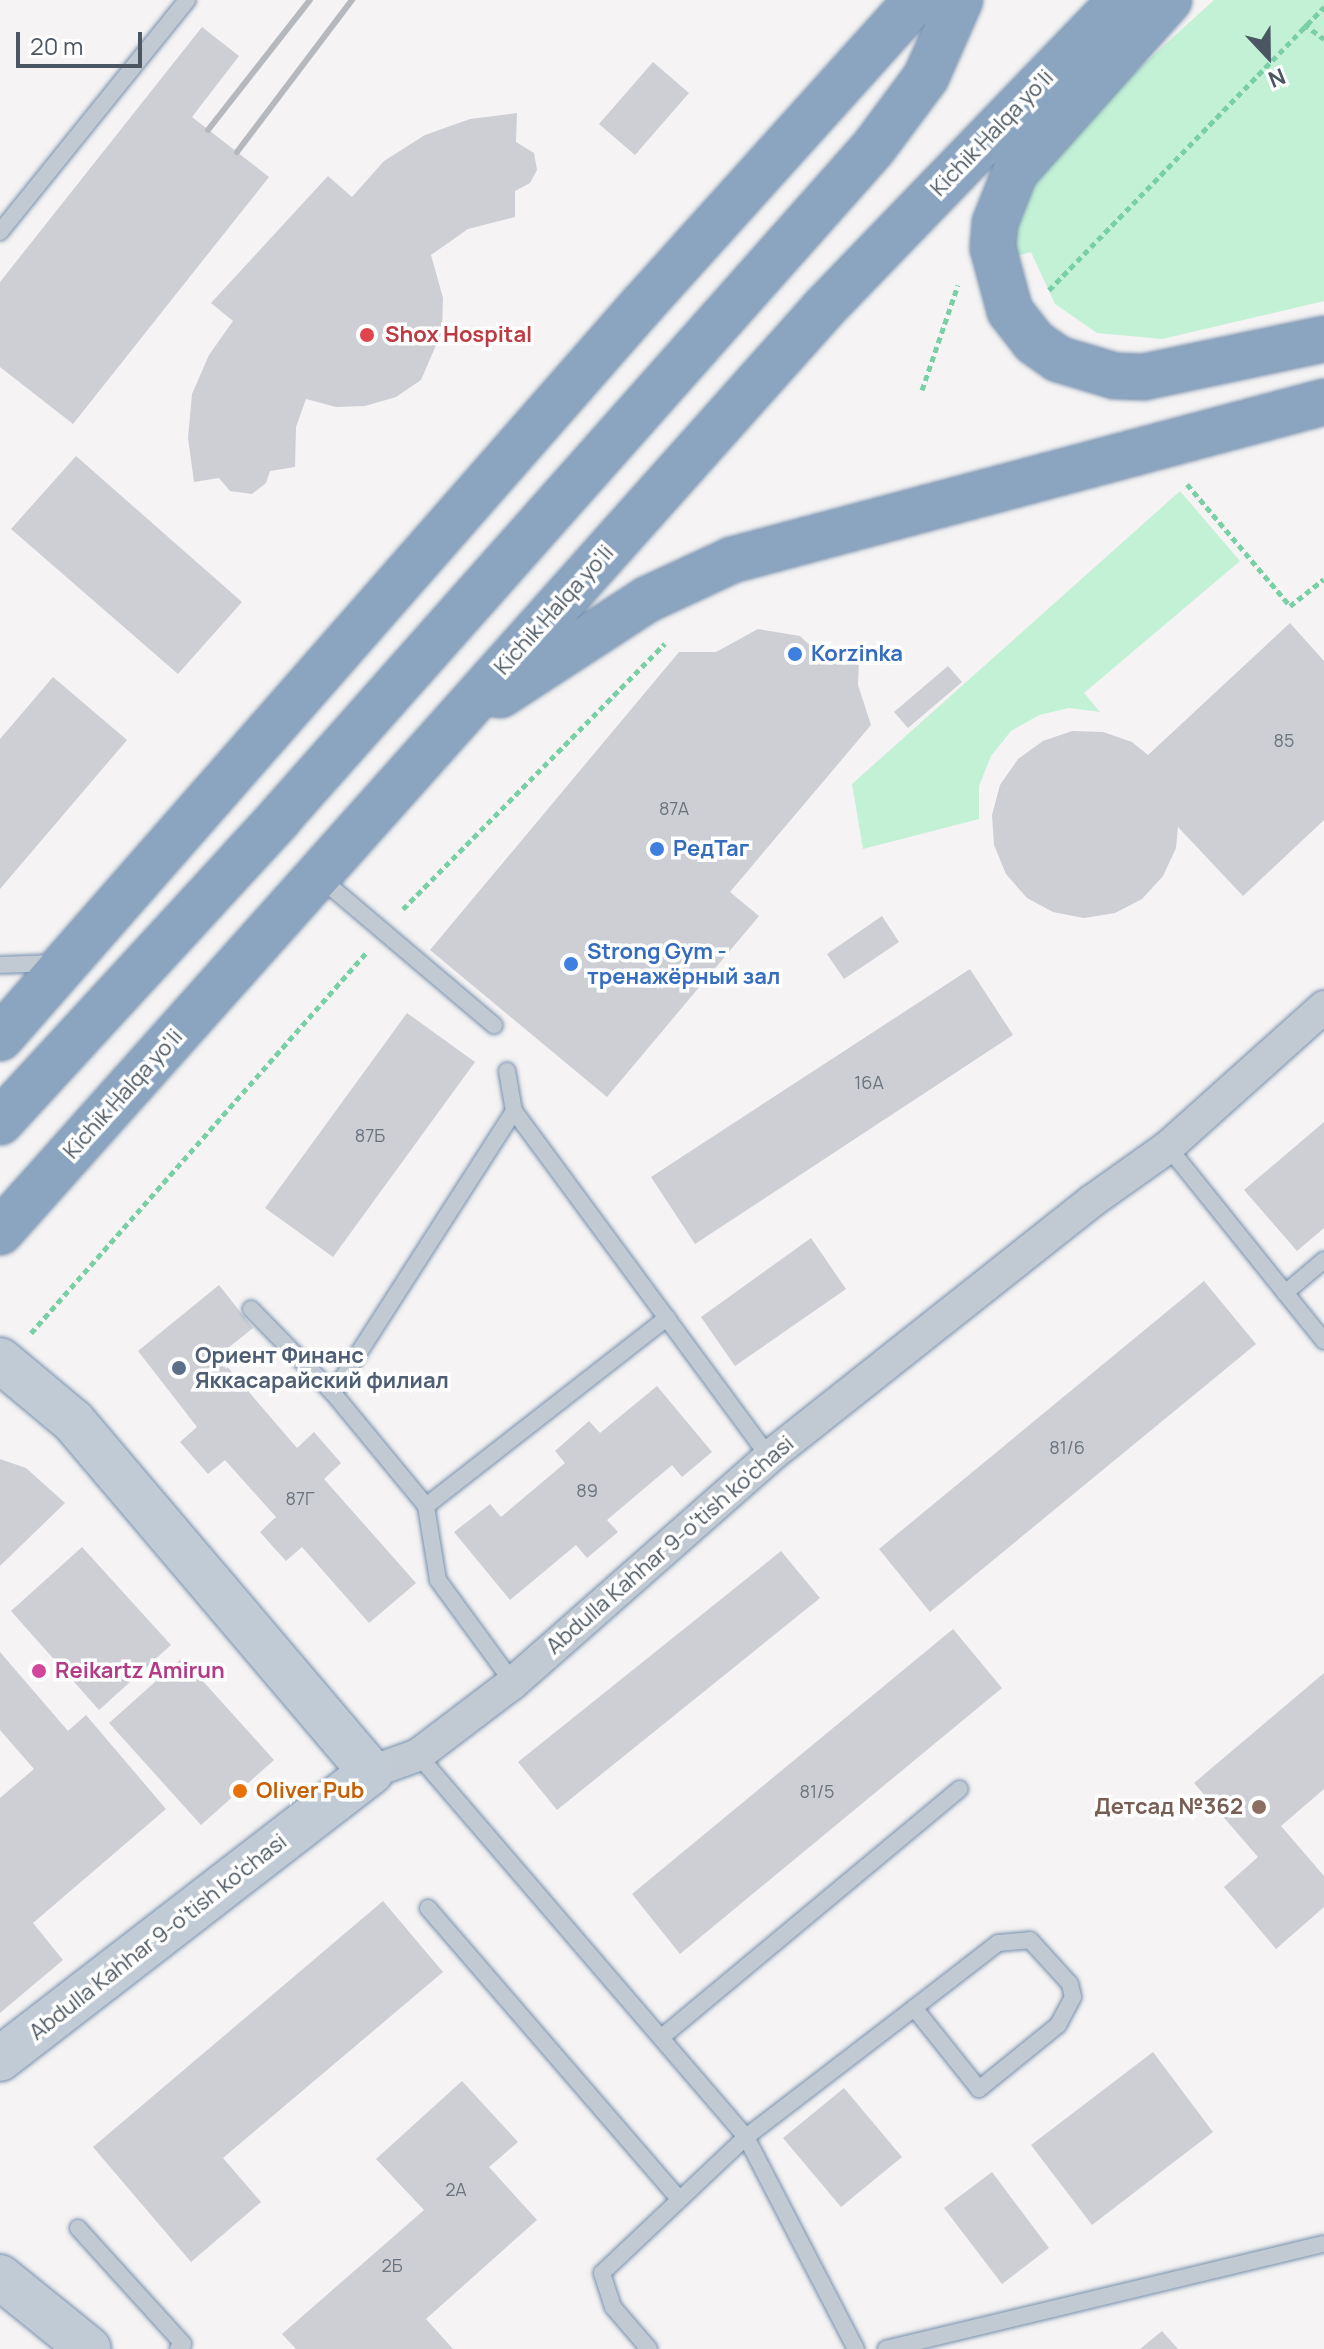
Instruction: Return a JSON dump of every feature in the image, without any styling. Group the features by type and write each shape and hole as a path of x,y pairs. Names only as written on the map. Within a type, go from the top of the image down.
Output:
{"highway":[{"path":"0,1038 643,304 917,0"},
{"path":"0,1122 280,817 874,147 926,77 960,0"},
{"name":"Kichik Halqa yo'li","path":"0,1232 825,307 1121,0"},
{"path":"1169,0 1041,141 1003,196 995,223 996,274 1010,311 1034,342 1072,366 1129,377 1324,339"},
{"path":"448,729 648,599 732,560 1324,402"}],"street":[{"name":"Abdulla Kahhar 9-o'tish ko'chasi","path":"0,2059 371,1772 418,1755 513,1683 769,1457 1092,1201 1168,1147 1324,1007"},
{"path":"0,1360 73,1421 371,1772"},
{"path":"0,2277 89,2349"}],"lane":[{"path":"0,232 187,0"},
{"path":"317,876 494,1025"},
{"path":"0,965 66,962"},
{"path":"507,1071 514,1111 769,1457"},
{"path":"333,1393 514,1111"},
{"path":"1168,1147 1324,1341"},
{"path":"1285,1293 1323,1263"},
{"path":"251,1309 333,1393 426,1506 438,1580 513,1683"},
{"path":"426,1506 667,1318"},
{"path":"418,1755 663,2036 746,2137 856,2349"},
{"path":"663,2036 959,1789"},
{"path":"428,1908 679,2199"},
{"path":"649,2349 613,2307 602,2273 746,2137 998,1943 1018,1937 1041,1949 1070,1984 1073,1997 1058,2025 979,2089 914,2008"},
{"path":"78,2228 183,2344 178,2349"},
{"path":"886,2349 1324,2244"}],"path":[{"path":"1041,298 1304,24 1324,7"},
{"path":"1304,24 1324,39"},
{"path":"1180,477 1290,606 1324,579"}],"green space":[{"path":"1214,0 1324,0 1324,301 1162,339 1097,333 1055,304 1031,252 1012,257 1013,228 1049,150"},
{"path":"1180,491 1240,561 1084,693 1100,712 1069,708 1039,715 1011,731 991,756 979,786 979,819 863,849 852,784"}],"building":[{"path":"202,27 239,56 192,117 269,177 73,424 0,367 0,282"},
{"path":"653,62 689,93 635,155 599,124"},
{"path":"517,113 516,142 534,153 537,170 530,183 515,191 515,217 468,229 431,255 443,298 442,331 421,380 396,397 365,406 336,407 306,399 296,427 295,467 270,471 266,483 252,494 230,491 219,478 194,482 188,438 192,394 209,355 233,321 211,303 328,176 352,197 384,161 425,135 470,119"},
{"path":"76,456 242,602 178,674 11,529"},
{"path":"1290,623 1324,661 1324,820 1243,896 1178,827 1176,848 1163,876 1142,899 1115,913 1084,918 1053,912 1027,898 1006,874 994,845 992,815 1000,785 1018,759 1043,741 1072,731 1103,732 1132,742 1148,755"},
{"path":"758,629 800,636 821,656 859,661 858,685 871,725 730,892 759,916 607,1097 430,950 679,652 716,652"},
{"path":"948,666 962,682 908,728 894,712"},
{"path":"53,677 127,740 0,889 0,739"},
{"path":"882,916 899,942 844,979 827,954"},
{"path":"970,969 1013,1035 695,1244 651,1177"},
{"path":"407,1013 475,1062 333,1257 265,1208"},
{"path":"1324,1122 1324,1228 1297,1251 1244,1190"},
{"path":"811,1238 846,1289 735,1366 701,1317"},
{"path":"1204,1281 1256,1344 930,1612 879,1549"},
{"path":"219,1285 253,1328 218,1356 297,1448 314,1432 341,1463 324,1479 416,1583 369,1623 302,1547 286,1561 275,1549 260,1532 276,1517 225,1460 208,1474 180,1442 197,1427 138,1351"},
{"path":"657,1386 712,1452 682,1477 672,1465 607,1520 618,1532 587,1558 576,1545 510,1600 454,1532 490,1504 501,1517 565,1463 555,1451 589,1421 600,1433"},
{"path":"0,1459 26,1468 65,1503 0,1566"},
{"path":"82,1547 171,1645 99,1710 11,1611"},
{"path":"781,1551 820,1598 557,1810 518,1762"},
{"path":"953,1629 1002,1688 680,1954 632,1894"},
{"path":"0,1652 68,1731 86,1715 166,1809 33,1923 63,1960 0,2013 0,1798 34,1769 0,1730"},
{"path":"182,1658 274,1760 201,1825 109,1723"},
{"name":"Детсад №362","path":"1324,1673 1324,1789 1281,1826 1324,1876 1324,1907 1276,1949 1224,1887 1258,1857 1194,1783"},
{"path":"383,1901 443,1972 223,2158 261,2202 191,2262 93,2147"},
{"path":"1153,2052 1213,2132 1092,2225 1031,2145"},
{"path":"462,2081 518,2142 489,2167 537,2220 426,2319 453,2349 296,2349 282,2334 424,2210 376,2159"},
{"path":"844,2088 902,2157 841,2207 783,2138"},
{"path":"992,2172 1049,2248 1002,2284 944,2208"},
{"path":"1162,2331 1178,2349 1140,2349"}],"railway":[{"path":"208,130 310,0"},
{"path":"237,152 352,0"}],"place":[{"name":"Shox Hospital","path":"367,335"},
{"name":"Korzinka","path":"795,654"},
{"name":"РедТаг","path":"657,849"},
{"name":"Strong Gym - тренажёрный зал","path":"571,964"},
{"name":"Ориент Финанс Яккасарайский филиал","path":"179,1368"},
{"name":"Reikartz Amirun","path":"39,1671"},
{"name":"Oliver Pub","path":"240,1791"},
{"name":"Детсад №362","path":"1259,1807"}]}
